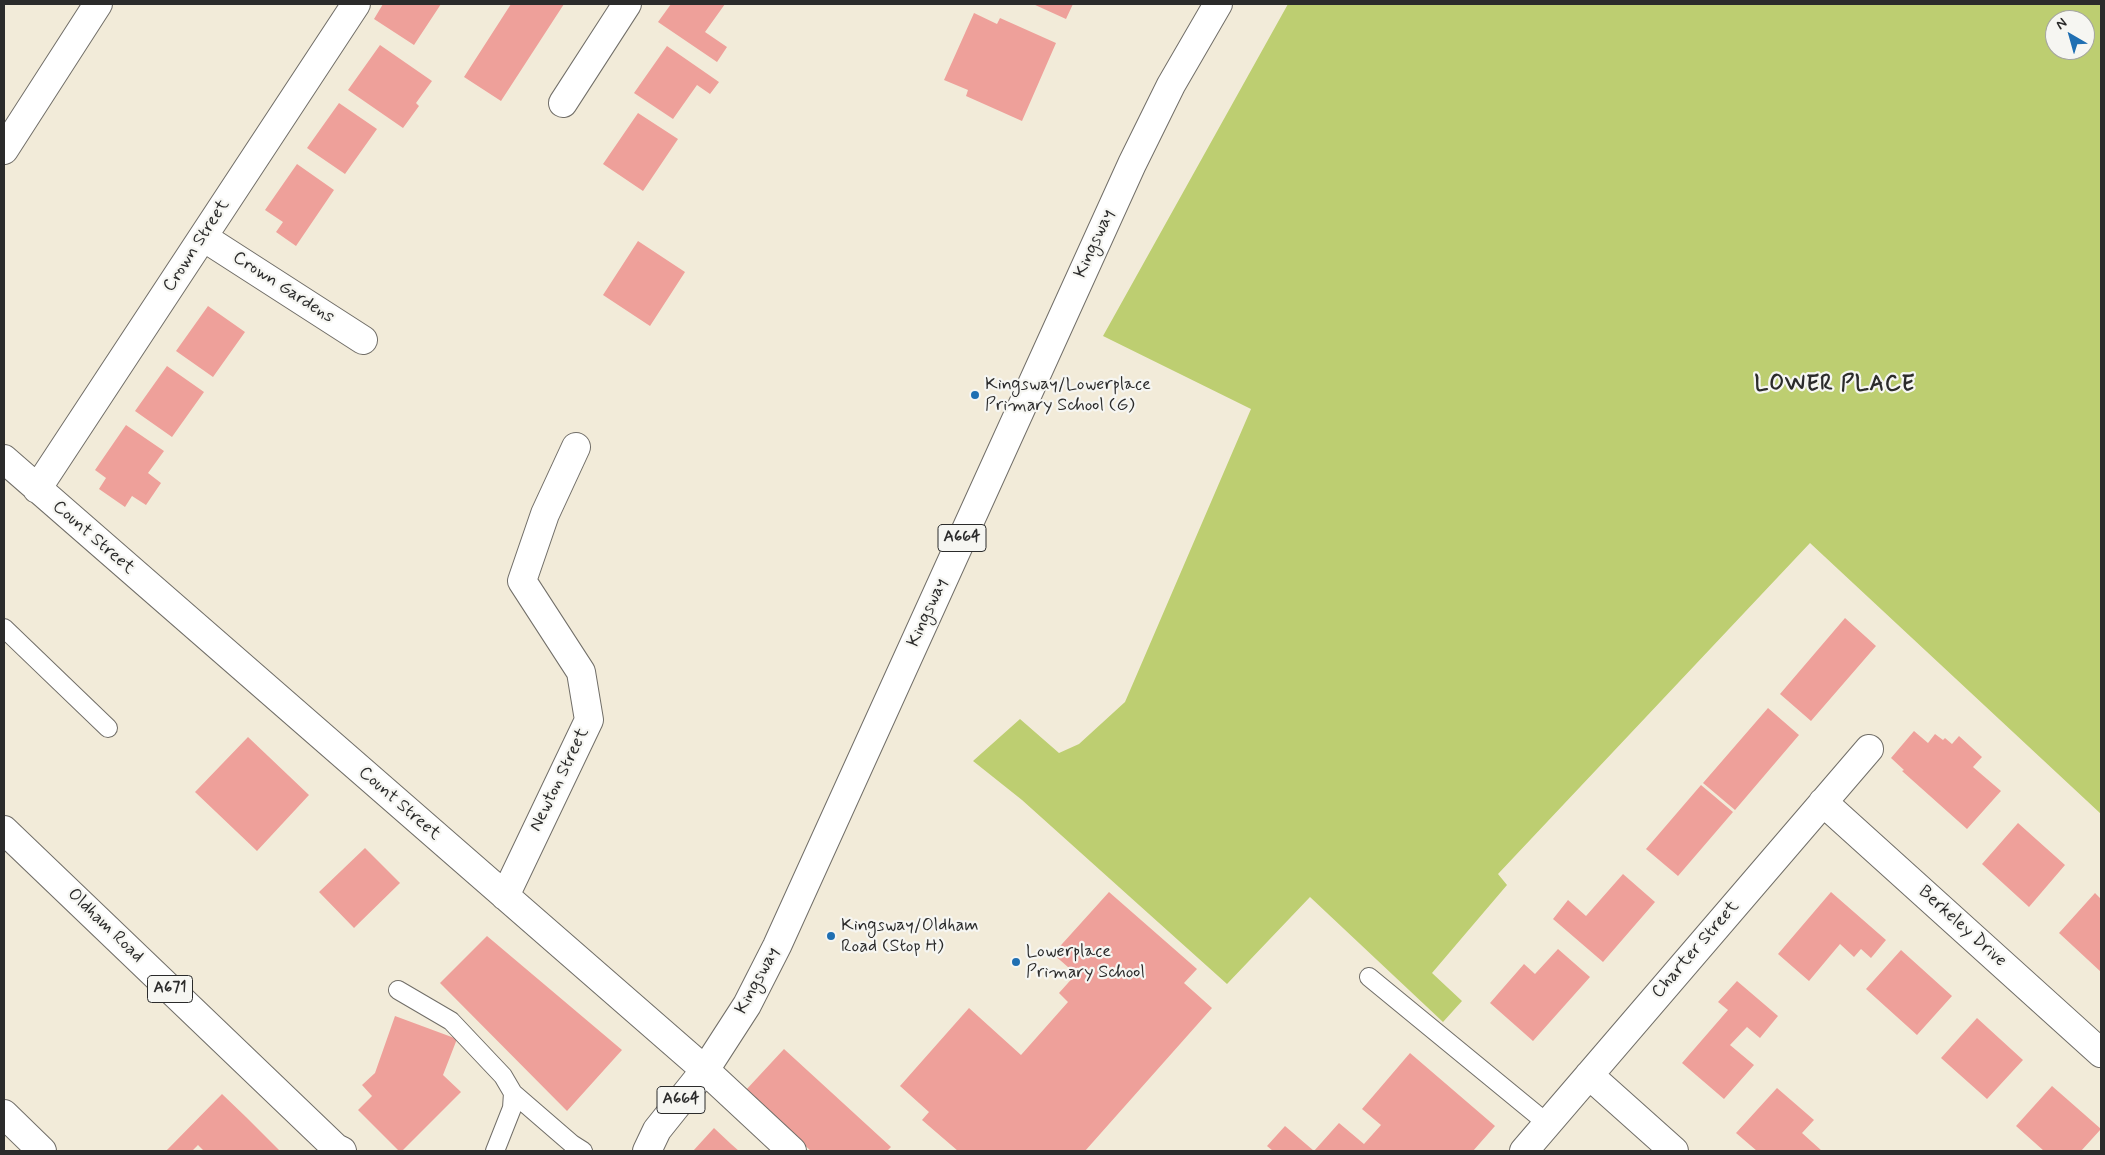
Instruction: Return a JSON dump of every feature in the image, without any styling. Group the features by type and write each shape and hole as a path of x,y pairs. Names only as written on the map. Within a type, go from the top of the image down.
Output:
{"main road":[{"path":"4,150 98,4"},
{"name":"Crown Street","path":"37,489 356,4"},
{"path":"563,103 627,4"},
{"name":"Kingsway","path":"626,1151 652,1140 705,1070 747,1005 777,946 1132,164 1171,85 1218,4"},
{"name":"Crown Gardens","path":"203,237 363,340"},
{"name":"Newton Street","path":"505,896 589,720 581,672 522,581 545,514 576,447"},
{"name":"Count Street","path":"4,459 705,1070 792,1151"},
{"name":"Charter Street","path":"1524,1151 1868,749"},
{"name":"Berkeley Drive","path":"1823,802 2101,1053"},
{"name":"Oldham Road","path":"4,830 338,1150"},
{"path":"1589,1075 1674,1151"},
{"path":"4,1114 42,1151"}],"lane":[{"path":"4,628 108,728"},
{"path":"1369,977 1548,1124"},
{"path":"398,990 451,1021 503,1076 513,1093 572,1144 583,1151"},
{"path":"495,1151 512,1108 513,1093"}],"green space":[{"path":"1288,4 2101,4 2101,814 1810,543 1498,874 1507,885 1432,973 1462,1001 1443,1022 1310,897 1227,984 1022,800 973,761 1020,719 1059,753 1079,744 1125,702 1251,409 1103,336"}],"building":[{"path":"383,4 441,4 414,45 374,19"},
{"path":"511,4 564,4 501,101 464,77"},
{"path":"671,4 725,4 705,32 727,47 717,62 658,22"},
{"path":"1033,4 1073,4 1066,19"},
{"path":"974,13 997,24 1000,18 1056,43 1022,121 966,96 968,90 944,80"},
{"path":"380,45 432,81 416,103 419,106 403,128 348,90"},
{"path":"667,46 719,82 710,94 697,85 673,119 634,93"},
{"path":"339,103 377,129 345,174 307,148"},
{"path":"638,113 678,139 643,191 603,164"},
{"path":"297,164 334,190 296,246 276,232 283,222 265,210"},
{"path":"638,241 685,272 650,326 603,295"},
{"path":"208,306 245,332 213,377 176,351"},
{"path":"167,366 204,392 172,437 135,411"},
{"path":"126,425 164,451 148,473 161,483 146,505 132,496 125,507 99,489 106,478 95,470"},
{"path":"1845,618 1876,646 1811,721 1780,694"},
{"path":"1768,708 1799,735 1735,810 1703,783"},
{"path":"1914,731 1928,743 1935,734 1943,740 1945,738 1952,744 1959,736 1982,757 1973,767 2001,791 1967,829 1902,771 1904,770 1891,758"},
{"path":"248,737 309,795 257,851 195,792"},
{"path":"1701,785 1733,812 1678,876 1646,849"},
{"path":"2018,823 2065,865 2029,907 1982,864"},
{"path":"365,848 400,883 354,928 319,892"},
{"path":"1623,874 1655,902 1603,962 1553,919 1568,900 1586,916"},
{"path":"1109,892 1197,969 1184,983 1212,1008 1085,1151 958,1151 922,1120 929,1112 900,1086 969,1008 1021,1055 1068,1002 1059,993 1076,974 1053,954"},
{"path":"1831,892 1886,940 1871,958 1861,949 1854,957 1840,944 1809,981 1778,954"},
{"path":"2095,893 2101,899 2101,972 2059,933"},
{"path":"487,936 622,1050 567,1111 440,983"},
{"path":"1558,949 1590,977 1533,1041 1490,1003 1524,964 1535,974"},
{"path":"1901,950 1952,996 1917,1035 1866,989"},
{"path":"1737,981 1778,1016 1760,1038 1747,1027 1730,1045 1754,1065 1724,1099 1682,1063 1728,1010 1718,1002"},
{"path":"395,1016 457,1039 443,1075 461,1092 402,1151 399,1151 358,1110 372,1096 362,1085 375,1073"},
{"path":"1977,1018 2023,1060 1987,1099 1941,1058"},
{"path":"784,1049 891,1147 887,1151 811,1151 745,1091"},
{"path":"1410,1053 1495,1126 1473,1151 1314,1151 1339,1123 1364,1144 1381,1125 1362,1109"},
{"path":"2052,1086 2101,1129 2081,1151 2044,1151 2016,1126"},
{"path":"1777,1088 1814,1120 1802,1133 1822,1151 1757,1151 1736,1133"},
{"path":"222,1094 280,1151 204,1151 198,1145 192,1151 166,1151"},
{"path":"1285,1126 1314,1151 1273,1151 1267,1146"},
{"path":"714,1128 731,1144 739,1151 693,1151"}],"place":[{"name":"Kingsway/Lowerplace Primary School (G)","path":"975,395"},
{"name":"Kingsway/Oldham Road (Stop H)","path":"831,936"},
{"name":"Lowerplace Primary School","path":"1016,962"}],"district":[{"name":"LOWER PLACE","path":"1835,385"}]}
